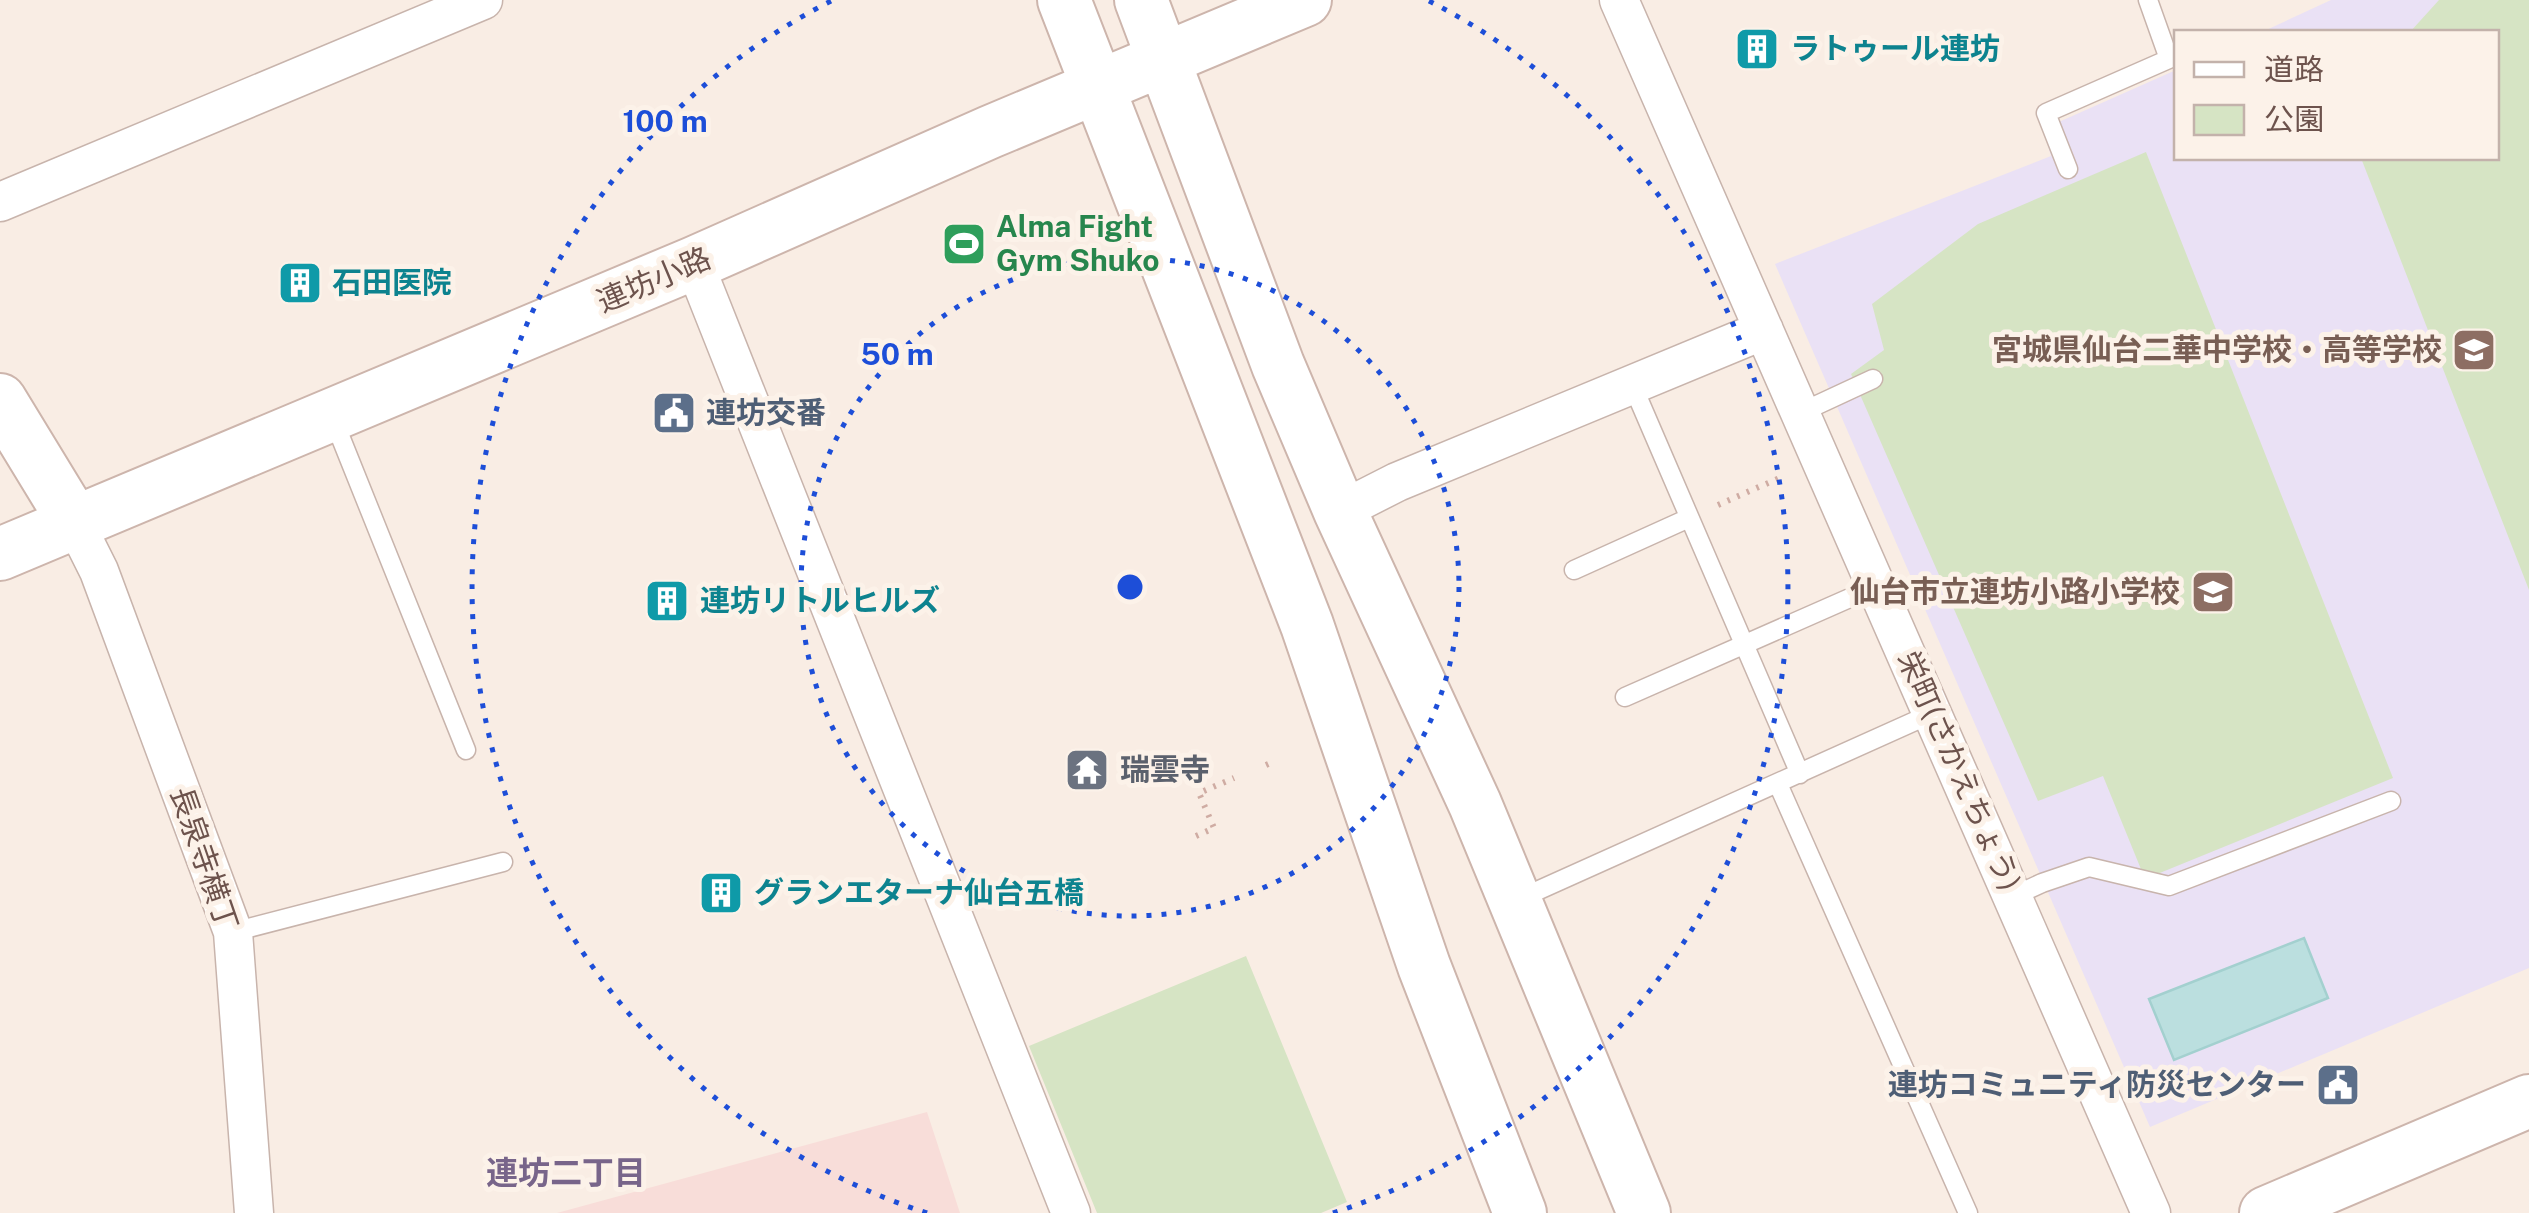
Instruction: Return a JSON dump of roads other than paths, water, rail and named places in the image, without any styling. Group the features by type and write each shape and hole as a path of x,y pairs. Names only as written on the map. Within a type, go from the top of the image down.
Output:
{"street":[{"path":"0,202 484,0"},
{"path":"1064,0 1313,642 1424,966 1520,1213"},
{"path":"1141,0 1271,347 1340,511 1475,804 1644,1213"},
{"name":"連坊小路","path":"0,554 694,263 1306,0"},
{"name":"栄町(さかえちょう)","path":"1619,0 2151,1213"},
{"path":"694,263 1071,1213"},
{"path":"1340,511 1397,482 1764,330"},
{"path":"0,400 75,523"},
{"name":"長泉寺横丁","path":"75,523 99,571 234,932 254,1213"},
{"path":"2266,1213 2529,1101"}],"lane":[{"path":"2068,169 2046,113 2169,59 2148,0"},
{"path":"1802,412 1873,379"},
{"path":"1632,384 1800,774"},
{"path":"331,415 466,750"},
{"path":"1574,570 1689,518"},
{"path":"1625,697 1878,586"},
{"path":"1514,901 1934,712"},
{"path":"1778,784 1968,1213"},
{"path":"2014,896 2090,866 2169,886 2391,801"},
{"path":"234,932 503,862"}],"water":[{"path":"2304,938 2328,998 2174,1060 2149,999"}],"place":[{"name":"ラトゥール連坊","path":"1757,49"},
{"name":"Alma Fight Gym Shuko","path":"964,244"},
{"name":"石田医院","path":"300,283"},
{"name":"宮城県仙台二華中学校・高等学校","path":"2474,350"},
{"name":"連坊交番","path":"674,413"},
{"name":"仙台市立連坊小路小学校","path":"2213,592"},
{"name":"連坊リトルヒルズ","path":"667,601"},
{"name":"瑞雲寺","path":"1087,770"},
{"name":"グランエターナ仙台五橋","path":"721,893"},
{"name":"連坊コミュニティ防災センター","path":"2338,1085"}],"district":[{"name":"連坊二丁目","path":"566,1173"}]}
